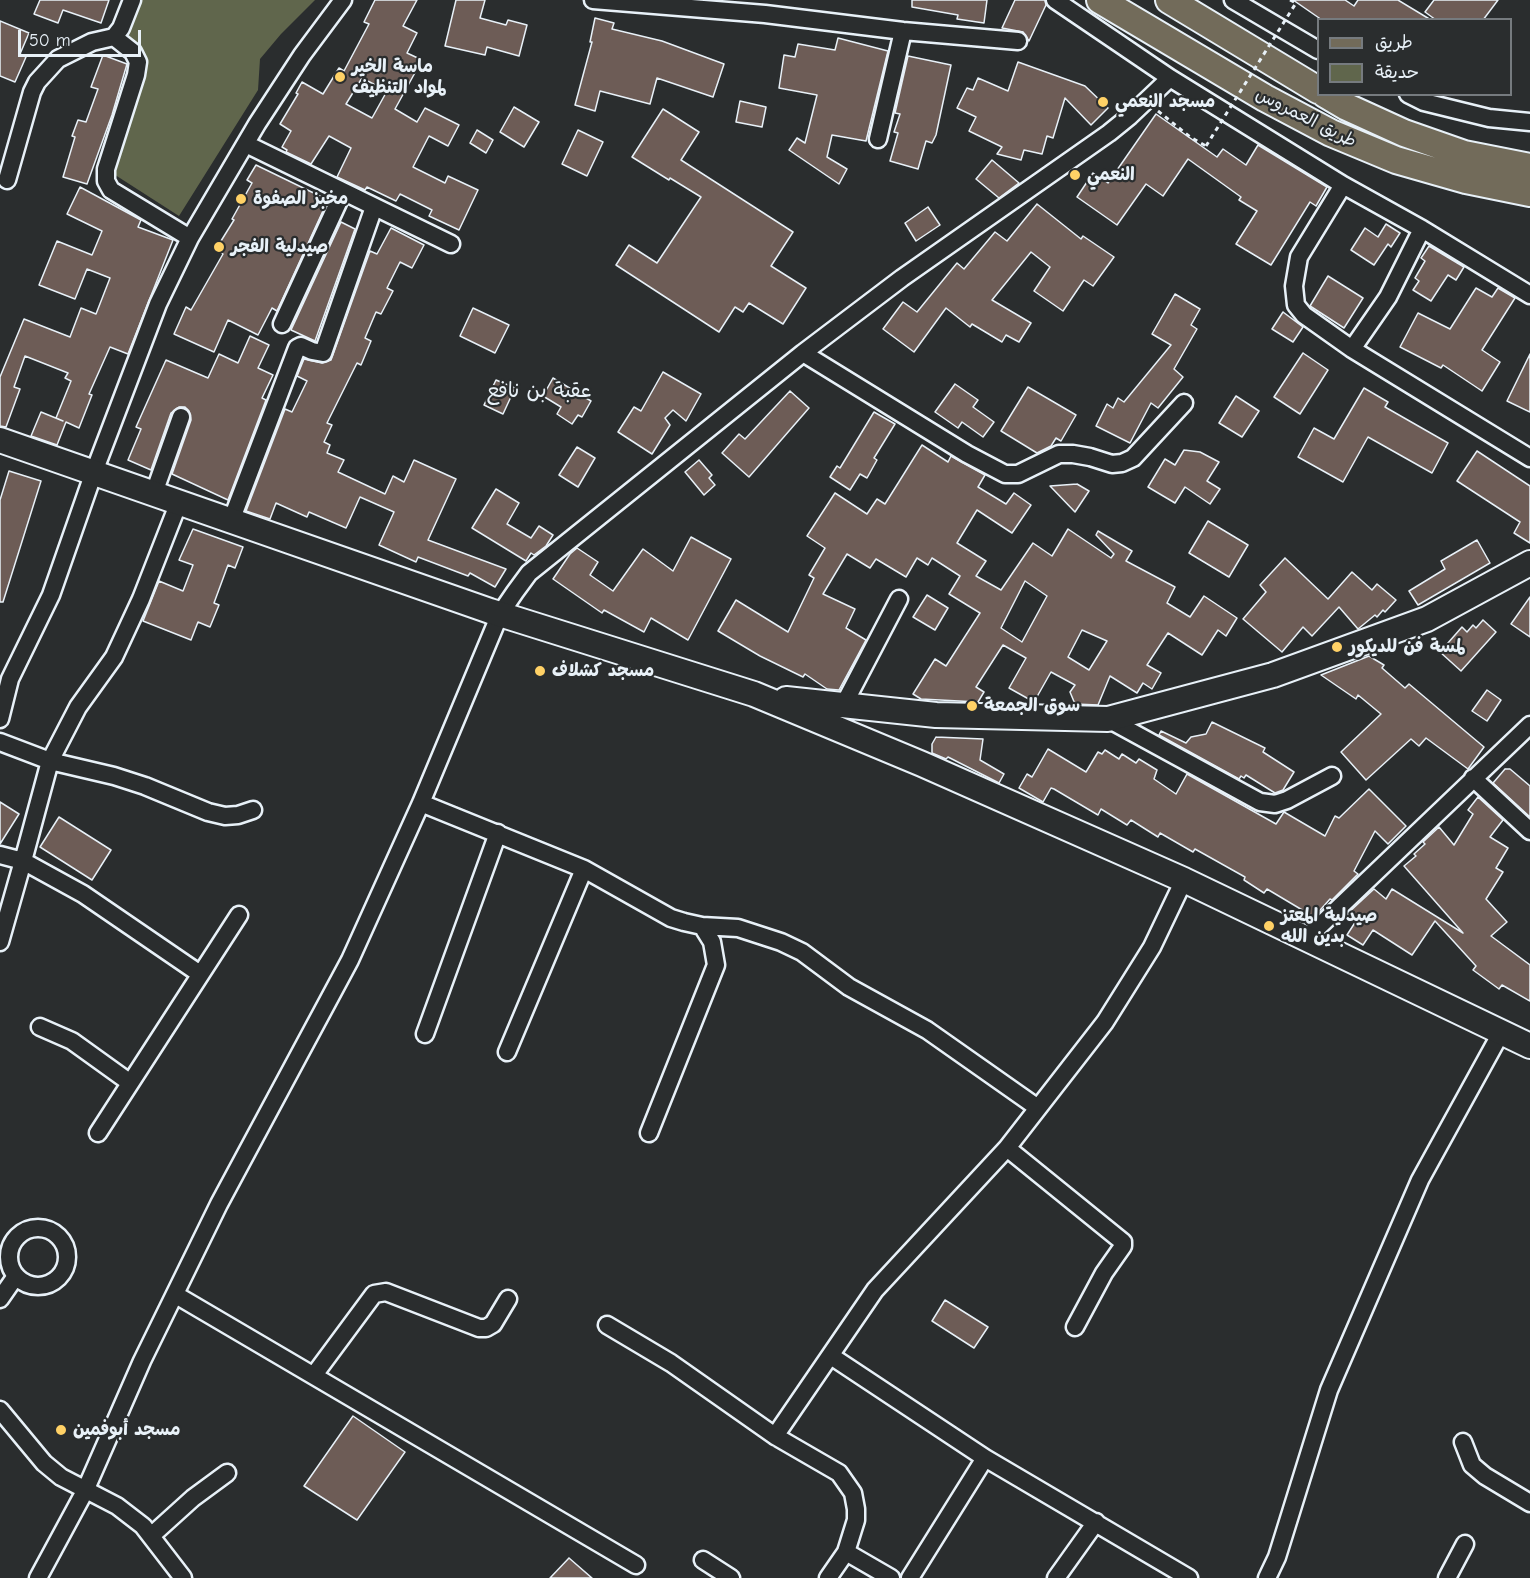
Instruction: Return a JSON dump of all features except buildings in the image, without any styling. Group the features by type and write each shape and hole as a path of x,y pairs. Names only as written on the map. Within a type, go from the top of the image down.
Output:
{"main road":[{"name":"طريق العمروس","path":"1100,0 1265,98 1331,133 1396,160 1466,180 1530,193"},
{"name":"طريق العمروس","path":"1169,0 1317,89"},
{"name":"طريق العمروس","path":"1328,96 1404,133 1464,154 1530,167"},
{"path":"0,440 500,614 754,694 1184,880 1530,1046"},
{"path":"754,694 936,716 1108,719 1273,675 1416,623 1530,563"},
{"path":"884,749 881,735 884,727 889,721 910,713"}],"street":[{"path":"7,180 32,92 37,82 58,59 92,42 114,37 121,28 132,0"},
{"path":"0,719 10,680 51,595 94,472 158,304 190,238 246,144 302,55 343,0"},
{"path":"593,0 767,7 903,30 1018,41"},
{"path":"1055,0 1170,78 1342,185 1422,228 1530,294"},
{"path":"1233,0 1317,49"},
{"path":"878,139 903,30"},
{"path":"114,37 133,52 138,62 136,75 106,169 106,181 111,190 190,238"},
{"path":"38,1578 85,1491 142,1362 219,1204 350,960 421,803 500,614 529,573 803,353 902,278 1109,133 1170,78"},
{"path":"1412,96 1424,102 1489,118 1530,122"},
{"path":"246,144 452,244"},
{"path":"1342,185 1299,256 1295,273 1296,305 1304,315 1352,349 1530,458"},
{"path":"282,324 343,192"},
{"path":"231,521 297,348 301,346 323,353 374,207"},
{"path":"1352,349 1388,297 1422,228"},
{"path":"803,353 967,454 1005,474 1018,474 1059,454 1090,457 1112,464 1122,463 1133,458 1184,403"},
{"path":"154,493 181,417"},
{"path":"0,942 50,761 78,707 114,657 141,599 179,502"},
{"path":"843,706 899,599"},
{"path":"1108,719 1260,802 1275,804 1287,800 1332,776"},
{"path":"1307,938 1530,725"},
{"path":"0,742 50,761 124,779 208,812 225,816 253,810"},
{"path":"1473,778 1530,831"},
{"path":"421,803 584,869 664,914 684,922 702,926 738,928 781,942 802,952 849,987 927,1030 1038,1108"},
{"path":"425,1034 498,833"},
{"path":"0,855 23,861 83,894 200,974"},
{"path":"507,1052 584,869"},
{"path":"775,1436 875,1290 1007,1148 1111,1012 1152,947 1184,880"},
{"path":"98,1133 239,915"},
{"path":"649,1132 716,965 712,942 702,926"},
{"path":"40,1027 72,1041 129,1082"},
{"path":"1267,1578 1277,1557 1329,1390 1420,1180 1502,1031"},
{"path":"1007,1148 1123,1242 1123,1246 1104,1274 1075,1327"},
{"path":"0,1299 16,1276"},
{"path":"314,1375 374,1294 386,1292 479,1328 486,1328 493,1324 508,1299"},
{"path":"176,1294 636,1565"},
{"path":"607,1325 671,1363 775,1436 839,1473 854,1493 856,1520 846,1552 828,1578"},
{"path":"831,1356 985,1458 1189,1578"},
{"path":"0,1410 44,1462 61,1477 132,1516 151,1536 183,1578"},
{"path":"1463,1442 1472,1466 1530,1503"},
{"path":"910,1578 985,1458"},
{"path":"151,1536 193,1498 227,1473"},
{"path":"1056,1578 1096,1522"},
{"path":"1447,1578 1465,1544"},
{"path":"846,1552 891,1578"},
{"path":"703,1560 731,1578"}],"path":[{"path":"1146,100 1190,137 1206,146 1296,3 1290,0"}],"green space":[{"path":"140,0 315,0 260,59 258,90 179,216 109,171 142,62 128,35"}],"place":[{"name":"ماسة الخير لمواد التنظيف","path":"340,77"},
{"name":"مسجد النعمي","path":"1103,102"},
{"name":"النعمي","path":"1075,175"},
{"name":"مخبز الصفوة","path":"241,199"},
{"name":"صيدلية الفجر","path":"219,247"},
{"name":"لمسة فن للديكور","path":"1337,647"},
{"name":"مسجد كشلاف","path":"540,671"},
{"name":"سوق الجمعة","path":"972,706"},
{"name":"صيدلية المعتز بدين الله","path":"1269,926"},
{"name":"مسجد أبوفمين","path":"61,1430"}],"district":[{"name":"عقبة بن نافع","path":"539,391"}]}
